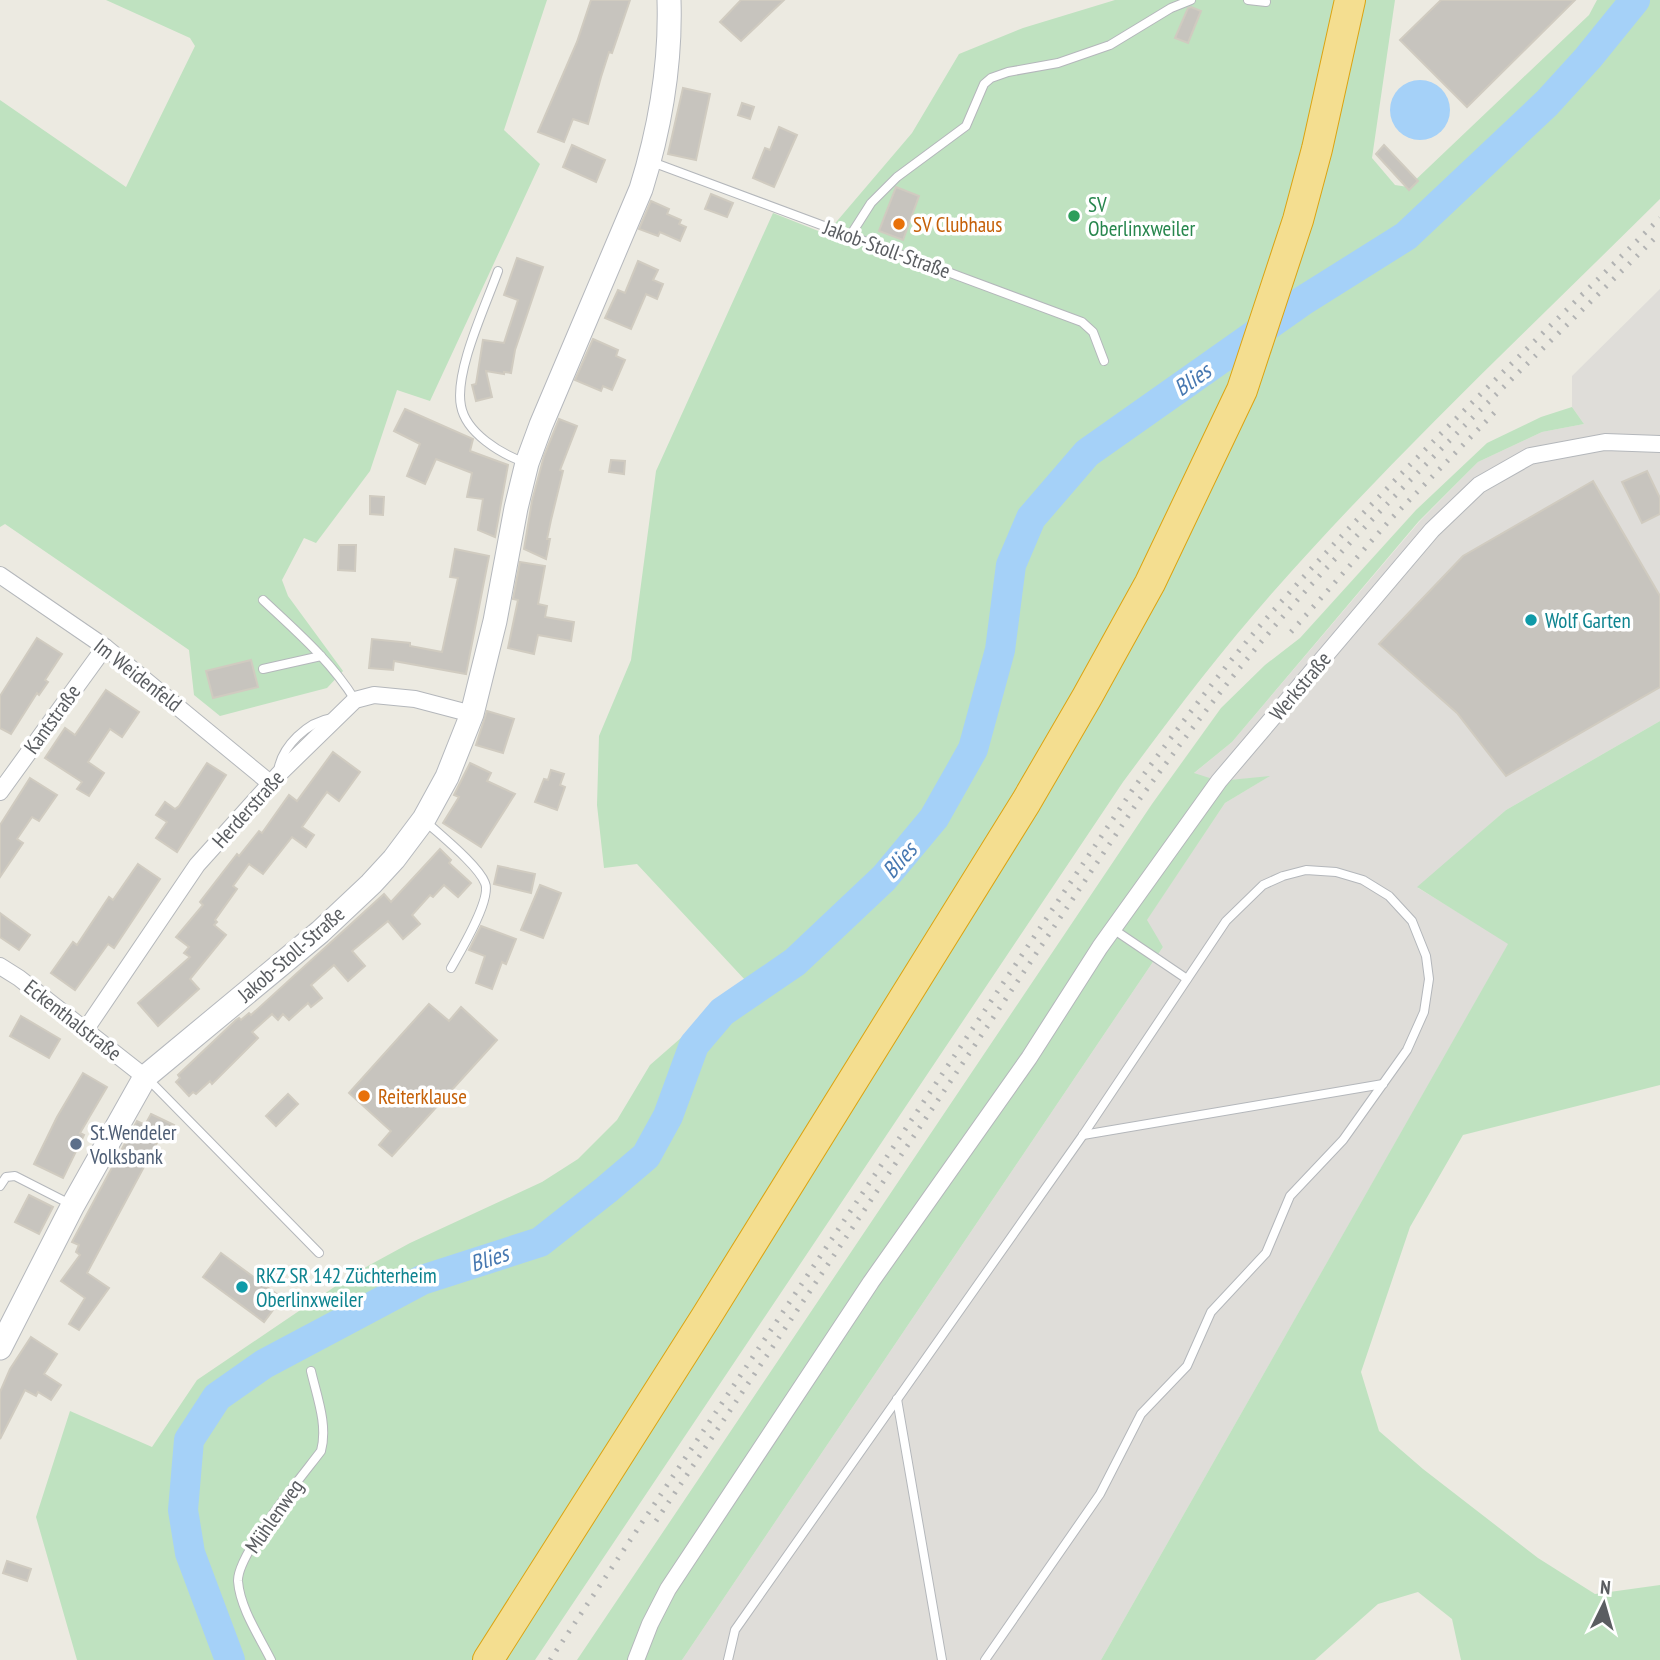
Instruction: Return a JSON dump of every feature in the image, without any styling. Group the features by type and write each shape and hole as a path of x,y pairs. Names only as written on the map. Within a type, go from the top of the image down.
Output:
{"highway":[{"path":"1332,82 1343,0"},
{"path":"488,1660 699,1329 1026,802 1150,583 1242,390 1305,197 1350,0"}],"main road":[{"name":"Jakob-Stoll-Straße","path":"0,1348 73,1205 145,1077 320,932 371,884 424,819 447,777 472,714 495,621 527,463 641,189 650,161 664,91 670,24 669,0"}],"street":[{"name":"Werkstraße","path":"636,1660 668,1588 871,1282 1029,1058 1113,929 1219,781 1432,530 1479,485 1531,456 1605,442 1660,444"},
{"name":"Im Weidenfeld","path":"0,575 105,647 274,779"},
{"name":"Kantstraße","path":"0,792 105,647"},
{"path":"355,700 374,695 415,699 472,714"},
{"name":"Herderstraße","path":"86,1029 197,865 274,779 355,700"},
{"name":"Eckenthalstraße","path":"0,966 86,1029 145,1077"}],"lane":[{"path":"850,236 872,203 897,177 966,127 984,84 991,78 1008,72 1058,63 1110,45 1171,8 1191,0"},
{"path":"1248,0 1266,2"},
{"name":"Jakob-Stoll-Straße","path":"650,161 1082,322 1093,332 1104,361"},
{"path":"498,271 464,366 460,393 461,410 470,425 489,443 509,457 527,463"},
{"path":"263,600 321,656 344,682 355,700"},
{"path":"263,669 321,656"},
{"path":"424,819 476,868 486,885 485,904 451,968"},
{"path":"728,1660 735,1630 1083,1135 1226,921 1263,885 1283,876 1306,870 1336,872 1363,880 1389,896 1412,921 1426,956 1429,979 1424,1012 1407,1050 1343,1140 1290,1196 1266,1253 1212,1312 1186,1366 1141,1414 1100,1494 985,1660"},
{"path":"1113,929 1187,979"},
{"path":"145,1077 319,1253"},
{"path":"1083,1135 1383,1084"},
{"path":"0,1185 6,1177 15,1176 73,1205"},
{"name":"Mühlenweg","path":"271,1660 244,1605 238,1578 241,1565 258,1537 321,1451 324,1439 322,1420 311,1371"},
{"path":"897,1399 942,1660"}],"shaded area":[{"path":"1660,289 1660,721 1506,810 1418,888 1509,943 1101,1660 682,1660 1163,947 1146,921 1225,803 1268,777 1219,781 1193,774 1232,742 1420,521 1478,462 1542,432 1584,424 1572,407 1572,376"}],"green space":[{"path":"106,0 547,0 504,130 540,164 430,401 397,390 370,471 316,543 304,538 282,580 288,596 343,671 327,688 220,716 194,695 189,650 5,524 0,527 0,100 126,187 195,46 190,38"},
{"path":"1115,0 1395,0 1372,158 1395,185 1408,187 1589,15 1597,0 1660,0 1660,199 1367,490 1254,614 1178,709 1123,782 535,1660 77,1660 36,1517 70,1411 152,1447 197,1380 355,1273 410,1243 542,1182 578,1159 617,1120 650,1065 746,981 637,864 604,868 597,805 599,736 631,660 656,471 773,213 826,234 912,133 959,54 1023,28"},
{"path":"1572,407 1584,424 1542,432 1478,462 1419,521 1232,742 1194,773 1219,781 1270,776 1225,803 1147,920 1163,947 682,1660 577,1660 1152,804 1221,708 1265,665 1300,638 1416,510 1487,443 1541,417"},
{"path":"1660,721 1660,1085 1463,1135 1410,1227 1361,1372 1379,1431 1423,1469 1538,1558 1595,1594 1660,1585 1660,1660 1461,1660 1452,1619 1418,1592 1378,1604 1315,1660 1101,1660 1508,944 1417,887 1506,810"}],"water":[{"path":"1420,80 1437,85 1445,93 1450,110 1445,127 1437,135 1420,140 1403,135 1395,127 1390,110 1395,93 1403,85"}],"building":[{"path":"591,0 630,0 612,53 609,52 588,124 573,119 564,142 538,132 577,42"},
{"path":"741,0 784,0 741,41 720,22"},
{"path":"1441,0 1575,0 1467,107 1400,40"},
{"path":"1188,8 1201,11 1188,43 1175,38"},
{"path":"683,88 710,94 696,160 668,154"},
{"path":"742,103 754,107 750,119 738,115"},
{"path":"779,127 797,135 774,187 753,178 765,148 770,150"},
{"path":"572,145 605,160 596,182 563,167"},
{"path":"1384,145 1418,181 1409,190 1376,154"},
{"path":"896,187 919,196 903,240 879,231"},
{"path":"711,194 733,203 727,217 705,209"},
{"path":"651,201 669,209 667,214 681,220 679,224 686,227 680,241 660,232 658,236 639,229"},
{"path":"517,258 543,267 515,350 511,373 486,371 492,397 476,401 472,385 476,384 483,340 504,343 518,300 504,295"},
{"path":"638,261 658,270 653,280 663,284 657,299 646,294 631,329 605,318 618,290 625,293"},
{"path":"593,339 618,350 616,356 625,360 612,390 603,386 601,391 575,380"},
{"path":"405,409 473,439 470,451 508,465 495,537 478,530 483,499 467,497 472,473 436,459 425,484 407,476 420,444 394,431"},
{"path":"559,419 577,426 560,470 563,471 547,539 550,539 546,559 524,549 532,501 544,456"},
{"path":"611,460 625,461 624,474 609,472"},
{"path":"1647,471 1660,498 1660,514 1642,523 1622,482"},
{"name":"Wolf Garten","path":"1593,481 1660,596 1660,687 1506,776 1457,713 1379,644 1463,556"},
{"path":"370,496 384,497 383,515 370,514"},
{"path":"339,545 356,545 355,571 338,570"},
{"path":"455,549 489,556 466,674 394,661 393,670 369,668 372,639 410,643 410,646 442,652 458,578 450,577"},
{"path":"520,562 545,566 538,604 547,606 545,617 574,622 571,641 538,635 534,654 508,648 518,600 513,599"},
{"path":"37,638 62,654 45,680 48,682 39,695 37,693 11,734 0,728 0,696"},
{"path":"251,660 258,687 213,698 206,671"},
{"path":"106,690 139,712 122,737 110,729 88,762 104,773 89,796 77,789 82,782 45,758 65,728 75,735"},
{"path":"487,711 514,719 503,753 476,745"},
{"path":"333,752 360,772 339,801 327,792 321,800 302,827 314,835 306,847 292,837 263,874 249,864 233,886 237,889 215,920 217,922 214,925 226,935 190,979 199,989 158,1026 138,1003 190,957 184,953 189,947 176,937 203,905 200,902 237,854 239,856 259,831 262,833 289,795 297,801"},
{"path":"207,763 226,775 177,852 156,838 167,822 156,815 165,802 175,809 179,806"},
{"path":"470,763 491,773 487,781 515,794 481,847 443,823 459,797 454,795"},
{"path":"551,770 564,774 560,785 565,787 557,810 535,802 544,779 548,780"},
{"path":"30,778 57,795 39,821 32,817 17,839 23,843 0,877 0,825"},
{"path":"440,849 451,860 449,863 471,883 458,897 444,885 433,897 430,895 412,915 420,924 403,939 388,921 352,951 365,966 348,981 334,965 311,985 322,998 311,1007 308,1003 289,1020 283,1014 278,1020 272,1014 252,1032 258,1038 212,1084 210,1081 196,1094 193,1092 189,1096 176,1082 180,1078 178,1075 236,1020 241,1020 249,1013 251,1015 384,894 391,902"},
{"path":"138,864 160,879 114,948 108,944 75,990 51,973 73,942 77,945 109,897 113,900"},
{"path":"498,866 535,874 531,893 494,884"},
{"path":"540,885 561,893 543,938 521,930"},
{"path":"0,913 30,935 19,950 0,937"},
{"path":"481,926 516,939 506,964 502,962 492,989 476,983 485,956 469,950"},
{"path":"429,1004 449,1021 461,1007 497,1040 392,1156 379,1145 391,1131 349,1093"},
{"path":"21,1016 60,1039 49,1058 10,1036"},
{"path":"83,1073 107,1087 80,1133 84,1135 63,1178 34,1164"},
{"path":"288,1094 298,1104 276,1126 266,1116"},
{"path":"151,1114 174,1125 166,1140 160,1137 87,1273 109,1288 79,1330 69,1324 85,1298 61,1281 80,1255 76,1252 79,1245 72,1242 137,1121 145,1125"},
{"path":"29,1195 53,1207 39,1234 15,1222"},
{"name":"RKZ SR 142 Züchterheim Oberlinxweiler","path":"221,1253 282,1298 264,1322 203,1277"},
{"path":"31,1337 57,1354 44,1374 61,1385 51,1400 38,1392 36,1396 25,1390 0,1439 0,1392 10,1369"},
{"path":"7,1561 31,1569 27,1581 3,1573"}],"waterway":[{"name":"Blies","path":"230,1660 190,1553 183,1510 189,1440 217,1397 264,1364 422,1280 540,1242 646,1156 668,1116 694,1045 722,1012 795,962 884,878 934,818 973,749 1000,650 1011,565 1031,518 1087,453 1304,300 1406,236 1547,103 1635,0"}],"railway":[{"path":"550,1660 1133,789 1201,698 1319,560 1464,411 1660,218"},
{"path":"656,1521 1139,800 1214,701 1293,605 1381,510 1657,236"},
{"path":"1291,632 1390,520 1498,409"}],"place":[{"name":"SV Oberlinxweiler","path":"1074,216"},
{"name":"SV Clubhaus","path":"899,224"},
{"name":"Wolf Garten","path":"1531,620"},
{"name":"Reiterklause","path":"364,1096"},
{"name":"St.Wendeler Volksbank","path":"76,1144"},
{"name":"RKZ SR 142 Züchterheim Oberlinxweiler","path":"242,1287"}]}
